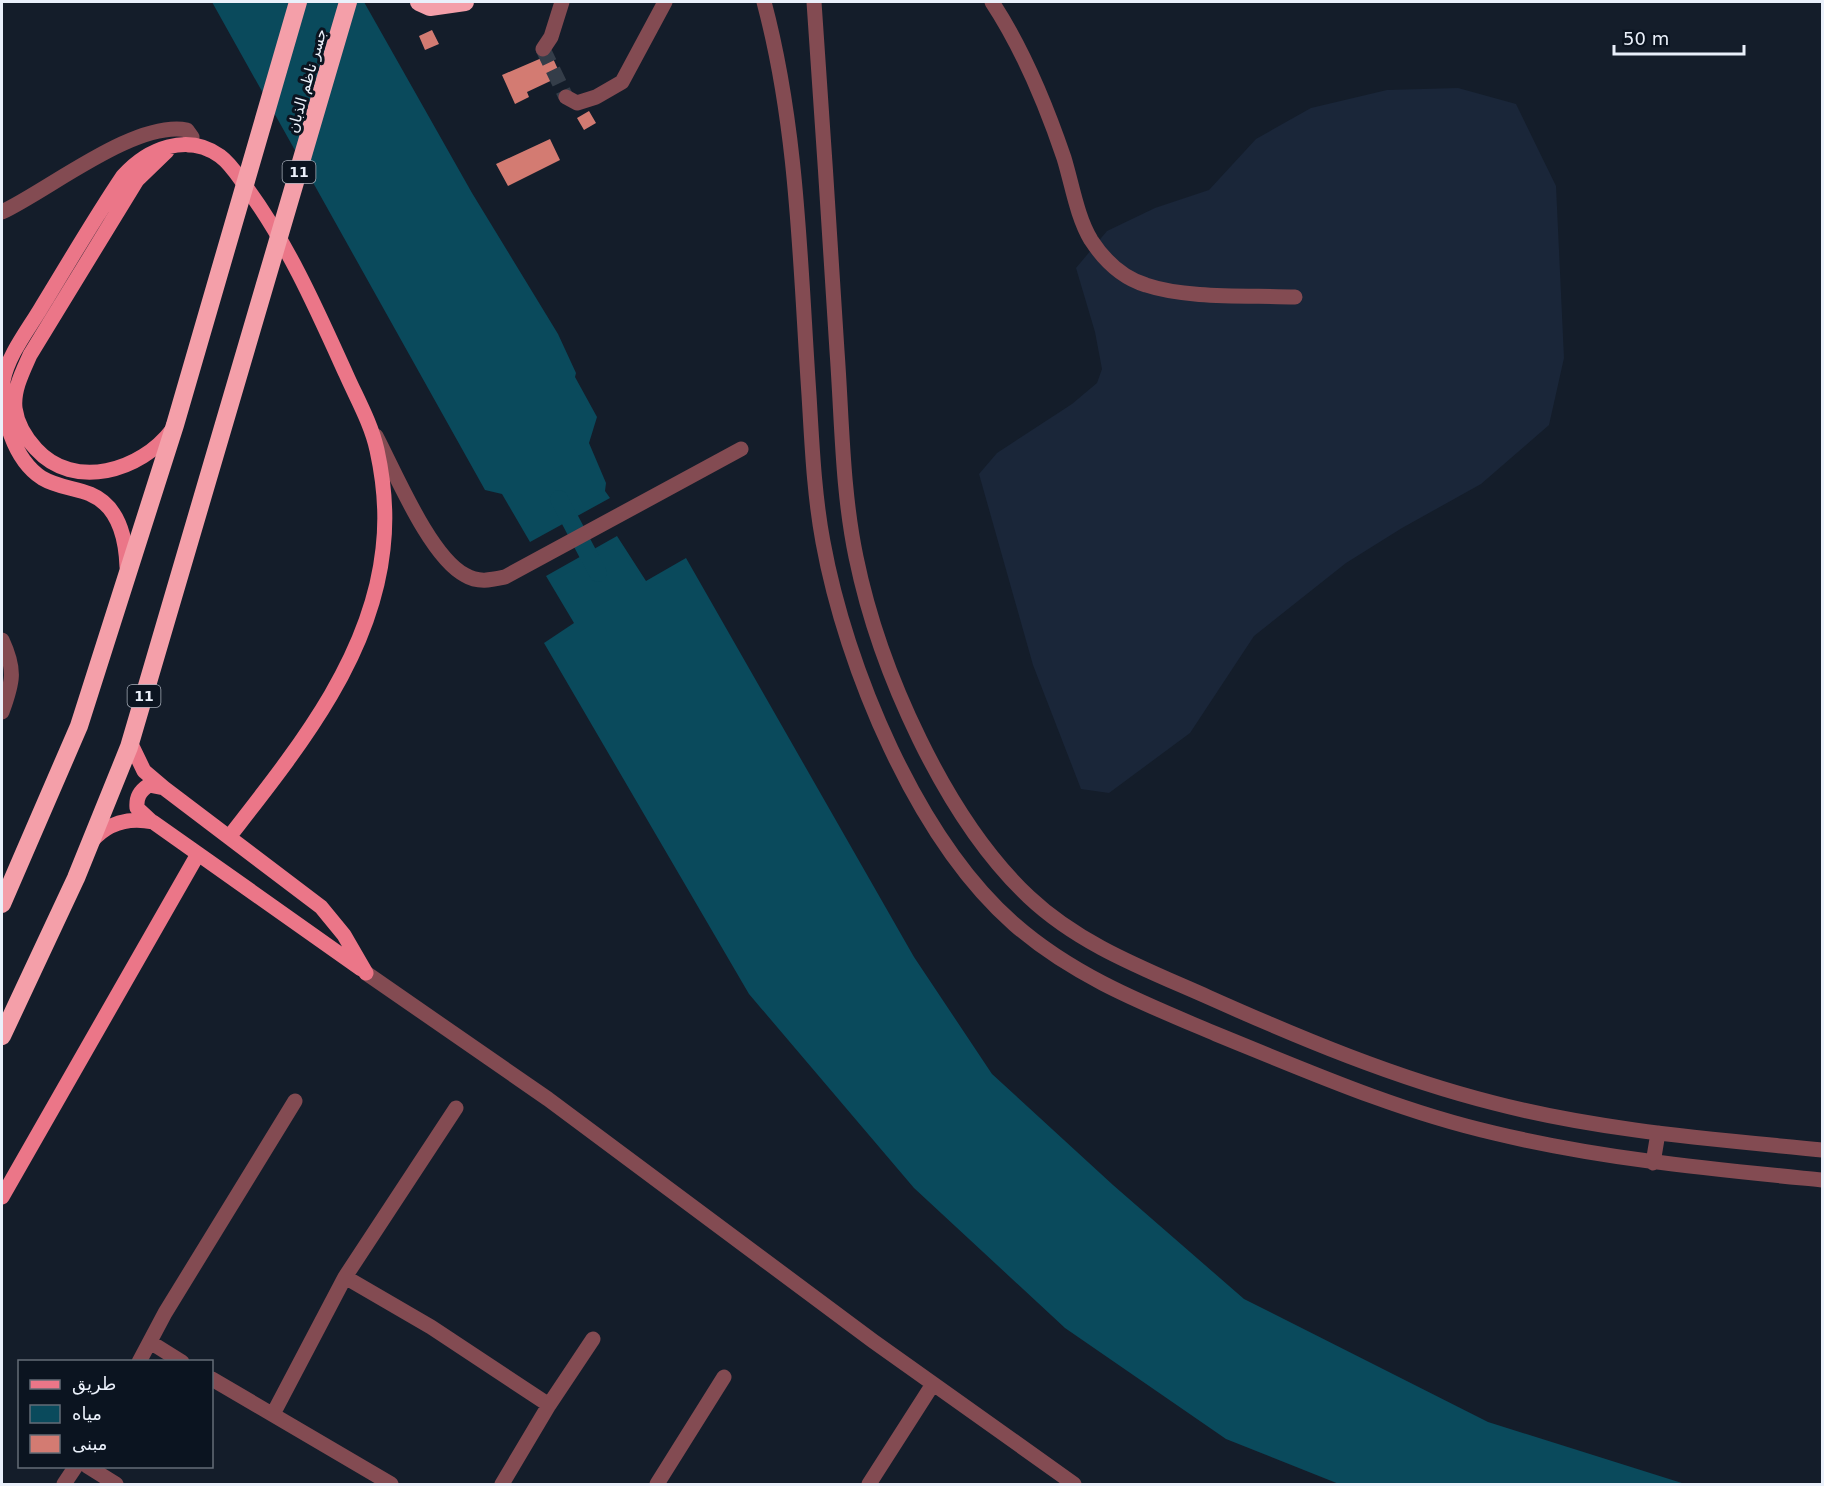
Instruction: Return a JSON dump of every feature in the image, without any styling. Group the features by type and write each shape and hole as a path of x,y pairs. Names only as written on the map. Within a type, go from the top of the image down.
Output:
{"highway":[{"name":"جسر ناظم الذبان","path":"2,904 79,726 176,425 298,2"},
{"name":"جسر ناظم الذبان","path":"130,742 348,2"},
{"path":"419,2 430,8 465,2"},
{"name":"11","path":"2,1036 89,844 130,742"}],"main road":[{"path":"176,425 165,439 133,463 111,470 72,471 53,465 29,441 19,424 15,406 18,386 30,355 137,180 181,145"},
{"path":"128,570 127,546 122,527 110,508 92,495 43,478 27,465 15,447 6,426 2,407 3,381 18,347 123,176 137,161 152,151 181,145 218,154 229,164 265,212 318,312 370,425 382,473 385,514 384,547 375,595 350,660 333,692 292,754 229,837"},
{"path":"130,742 144,771 321,907 344,935 366,973"},
{"path":"164,788 149,785 142,790 136,799 137,808 142,816 366,973"},
{"path":"89,844 109,826 139,819 153,822"},
{"path":"2,1197 198,854"}],"street":[{"path":"543,49 551,36 562,2"},
{"path":"566,97 577,103 596,97 622,82 665,2"},
{"path":"764,2 776,47 791,149 814,471 822,540 837,606 854,661 904,774 937,830 972,879 1013,924 1068,965 1129,997 1306,1071 1404,1107 1492,1133 1653,1163 1822,1180"},
{"path":"814,2 846,472 856,558 881,645 902,699 956,804 990,857 1030,898 1076,935 1129,962 1311,1041 1405,1076 1493,1103 1658,1133 1822,1150"},
{"path":"992,2 1038,92 1054,130 1090,238 1104,257 1130,277 1167,291 1295,297"},
{"path":"2,212 134,139 176,128 187,130 192,137 181,145"},
{"path":"370,425 433,542 449,564 466,576 485,581 505,577 741,449"},
{"path":"2,640 12,662 11,686 2,712"},
{"path":"366,973 548,1099 933,1384 1074,1485"},
{"path":"140,1360 295,1101"},
{"path":"273,1414 345,1277 456,1108"},
{"path":"1653,1163 1658,1133"},
{"path":"345,1277 431,1327 549,1405"},
{"path":"502,1485 549,1405 593,1339"},
{"path":"150,1342 179,1360"},
{"path":"657,1485 724,1377"},
{"path":"213,1380 391,1485"},
{"path":"869,1485 933,1384"},
{"path":"64,1485 74,1468"},
{"path":"89,1468 116,1485"}],"shaded area":[{"path":"1458,88 1516,104 1556,186 1564,358 1549,425 1481,484 1402,528 1346,563 1254,636 1190,733 1109,793 1081,789 1033,665 979,474 997,453 1072,404 1097,383 1102,369 1095,332 1076,268 1107,231 1155,208 1209,190 1256,139 1311,108 1387,90"}],"water":[{"path":"212,2 364,2 472,193 558,334 576,373 575,377 597,417 589,443 606,483 605,491 610,498 530,542 502,494 485,490"},
{"path":"617,536 646,581 686,558 914,957 992,1074 1113,1185 1244,1299 1488,1422 1685,1484 1339,1484 1226,1439 1065,1328 914,1188 749,994 544,643 574,623 546,576"}],"building":[{"path":"432,30 439,44 425,50 419,36"},
{"path":"551,54 561,76 527,92 529,97 515,104 502,75"},
{"path":"589,111 596,123 584,130 577,118"},
{"path":"550,139 560,160 508,186 496,164"}],"waterway":[{"path":"559,499 598,573"}],"tunnel":[{"path":"543,49 566,97"}]}
